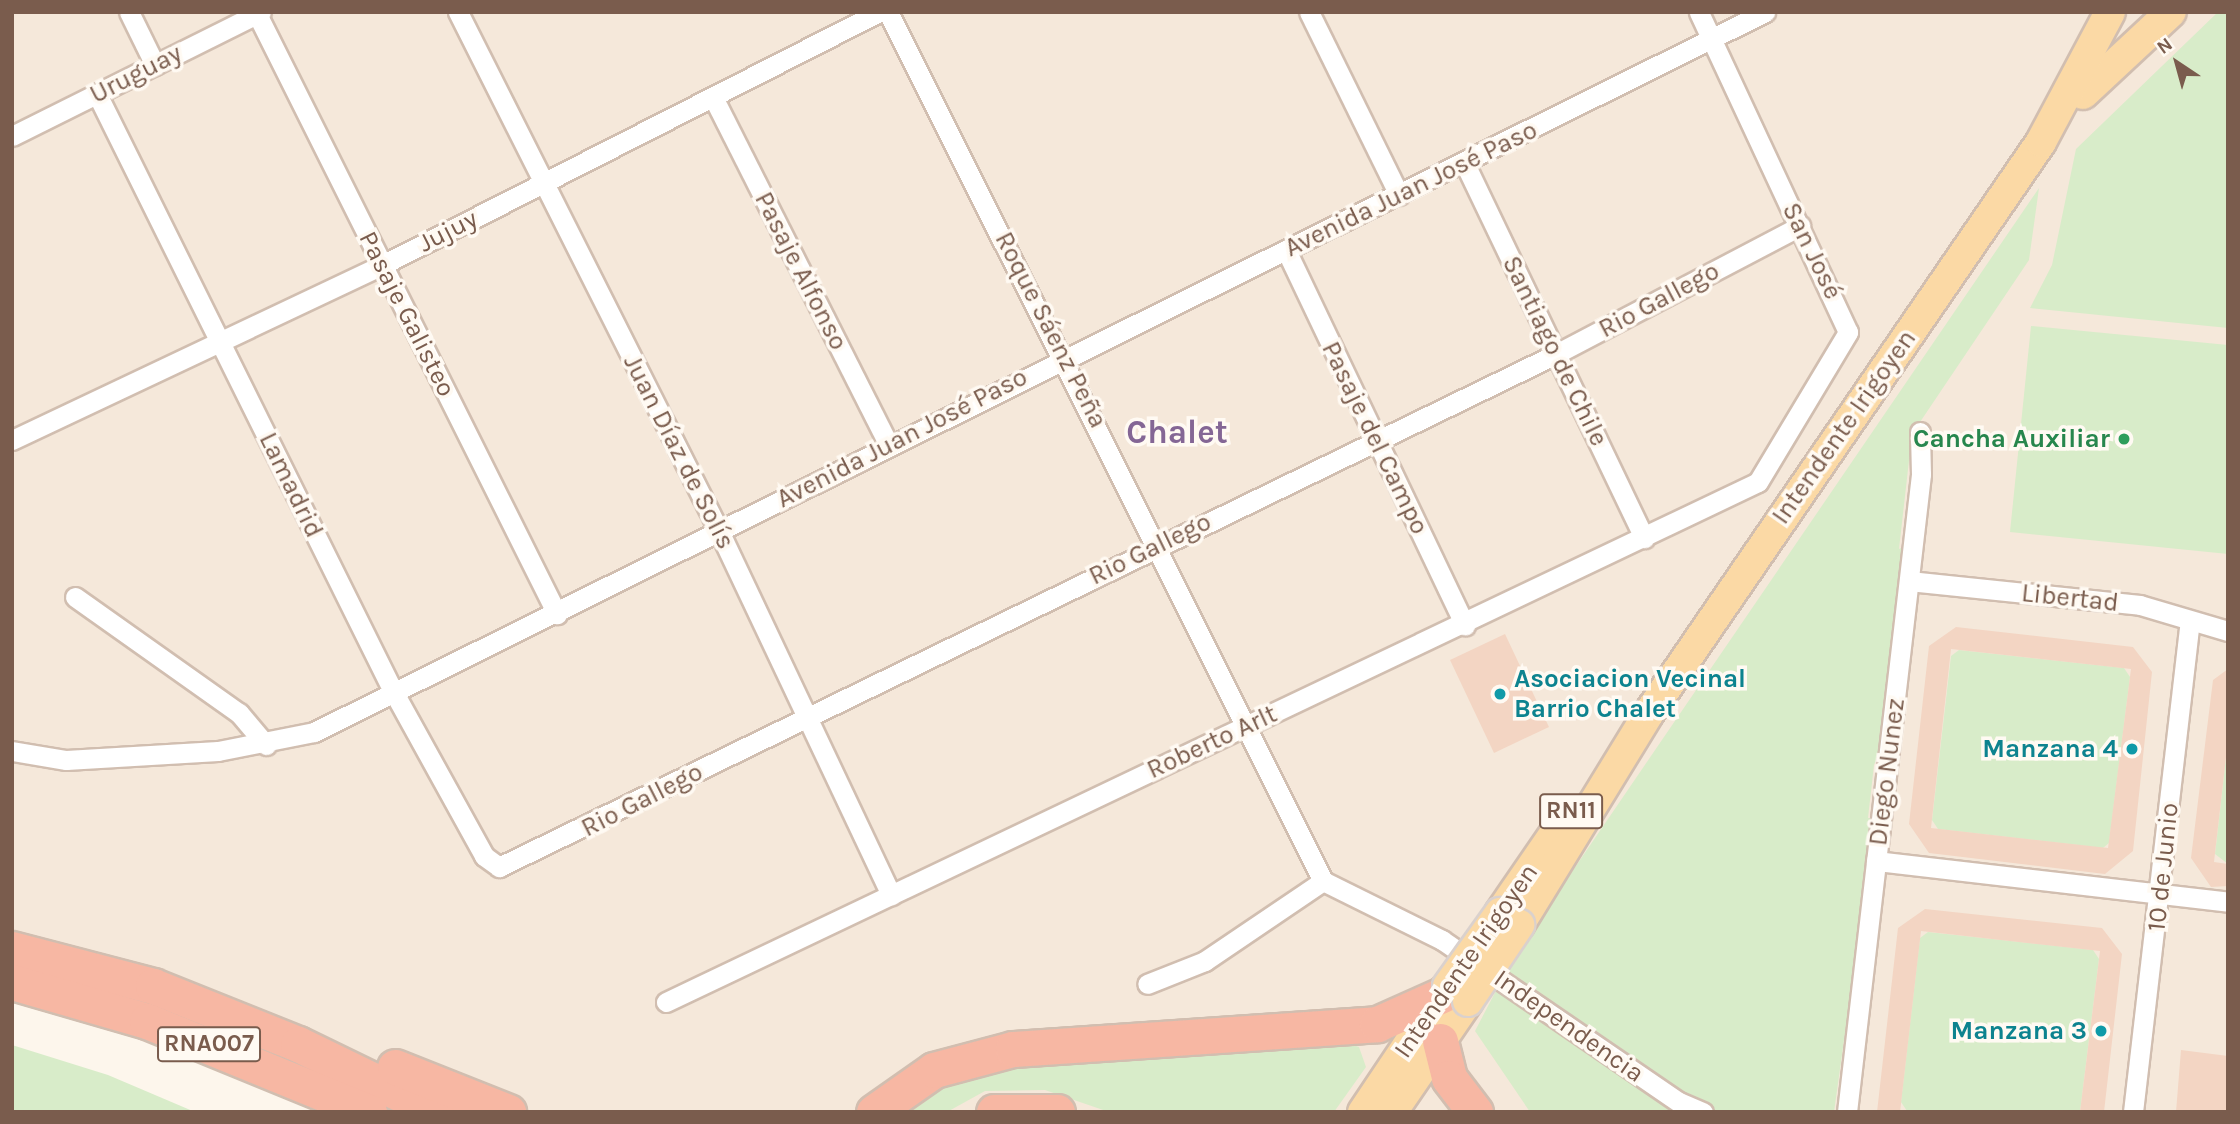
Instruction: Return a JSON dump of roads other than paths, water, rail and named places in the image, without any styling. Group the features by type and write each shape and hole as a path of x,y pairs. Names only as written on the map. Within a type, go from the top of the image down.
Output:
{"highway":[{"name":"RNA007","path":"12,949 153,986 298,1044 438,1112"},
{"path":"28,986 316,1112"},
{"name":"RNA007","path":"28,986 147,1021 369,1112"},
{"path":"153,986 328,1040 508,1112"},
{"path":"874,1112 934,1070 1013,1049 1377,1024 1453,994"},
{"path":"1440,1041 1449,1078 1475,1112"},
{"path":"994,1112 1056,1112"}],"main road":[{"name":"Intendente Irigoyen","path":"1363,1112 1509,919 2041,142 2110,12"},
{"name":"Intendente Irigoyen","path":"2041,142 2106,68 2171,12"},
{"name":"Intendente Irigoyen","path":"1392,1112 1440,1041 1453,994"}],"street":[{"path":"129,12 155,65"},
{"name":"Juan Díaz de Solís","path":"458,12 719,531 891,895"},
{"name":"Jujuy","path":"12,440 382,265 543,181 714,99 879,12"},
{"name":"Roque Sáenz Peña","path":"888,12 1065,355 1242,727 1323,881"},
{"path":"1309,12 1399,195"},
{"name":"San José","path":"1699,12 1848,332 1758,482"},
{"name":"Avenida Juan José Paso","path":"12,751 66,760 266,745 314,732 392,689 557,614 1065,355 1465,164 1765,12"},
{"name":"Uruguay","path":"12,136 259,13"},
{"name":"Pasaje Galisteo","path":"259,13 557,614"},
{"name":"Lamadrid","path":"97,94 392,689 484,856 499,867"},
{"name":"Pasaje Alfonso","path":"714,99 888,444"},
{"name":"Santiago de Chile","path":"1465,164 1644,538"},
{"name":"Rio Gallego","path":"499,867 1375,439 1556,354 1800,226"},
{"name":"Pasaje del Campo","path":"1286,250 1465,625"},
{"name":"Diego Nunez","path":"1847,1112 1909,581 1920,432"},
{"name":"Roberto Arlt","path":"666,1002 1242,727 1465,625 1758,482"},
{"name":"Libertad","path":"1909,581 2140,606 2228,631"},
{"path":"75,597 239,713 266,745"},
{"name":"10 de Junio","path":"2133,1112 2161,895 2190,622"},
{"path":"1876,861 2228,902"},
{"path":"1147,984 1205,961 1323,881"},
{"name":"Independencia","path":"1323,881 1442,940 1679,1102 1703,1112"}],"place":[{"name":"Cancha Auxiliar","path":"2124,439"},
{"name":"Asociacion Vecinal Barrio Chalet","path":"1500,694"},
{"name":"Manzana 4","path":"2132,749"},
{"name":"Manzana 3","path":"2101,1031"}],"district":[{"name":"Chalet","path":"1177,433"}]}
